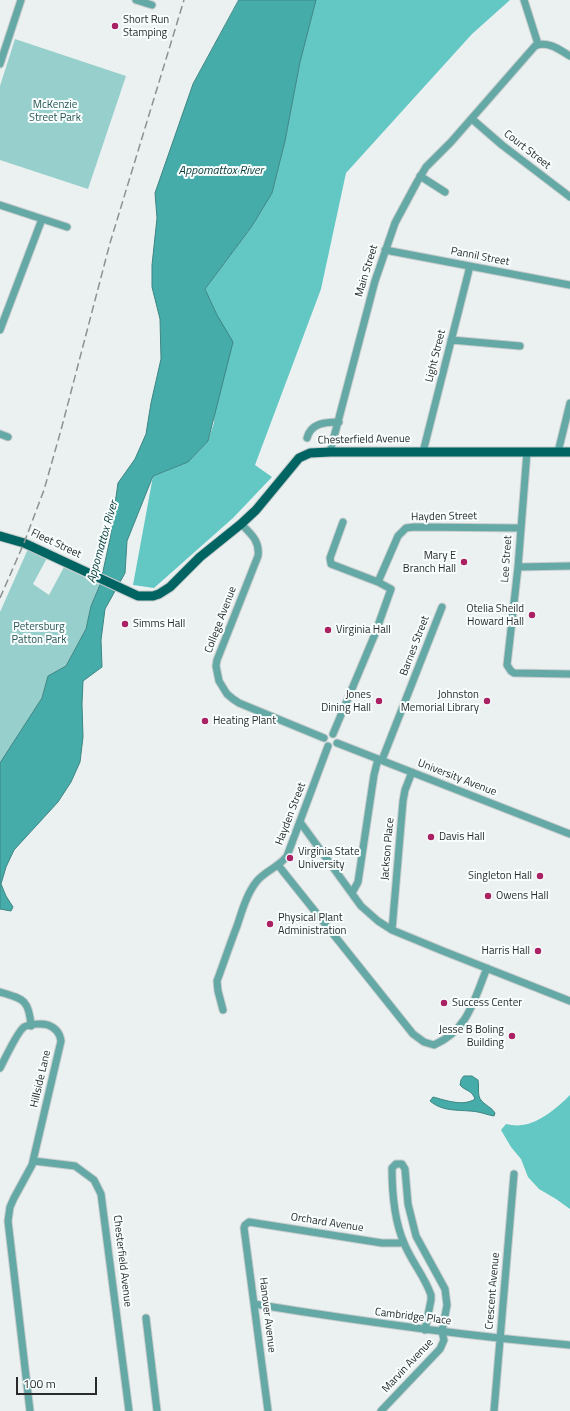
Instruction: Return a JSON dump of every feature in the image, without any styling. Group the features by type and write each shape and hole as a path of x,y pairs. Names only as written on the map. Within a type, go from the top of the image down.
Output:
{"main road":[{"name":"Chesterfield Avenue","path":"122,589 138,596 160,594 166,591 200,557 241,524 268,497 299,458 310,453 570,452"},
{"name":"Fleet Street","path":"0,536 24,542 122,589"}],"street":[{"path":"0,64 21,0"},
{"path":"136,0 152,5"},
{"path":"524,0 538,44 547,44 570,56"},
{"name":"Main Street","path":"330,452 339,422 363,324 385,250 395,223 420,176 435,157 472,119 531,49 538,44"},
{"name":"Court Street","path":"472,119 502,145 570,197"},
{"path":"420,176 445,192"},
{"path":"0,206 66,227"},
{"path":"0,330 42,219"},
{"name":"Pannil Street","path":"385,250 570,285"},
{"name":"Light Street","path":"423,452 470,266"},
{"path":"451,340 520,346"},
{"path":"558,452 570,403"},
{"path":"307,438 314,427 327,422 339,422"},
{"path":"0,434 8,437"},
{"name":"Lee Street","path":"527,452 518,567 507,665 514,673 570,674"},
{"path":"333,734 375,634 391,589 378,582 331,564 330,558 343,522"},
{"name":"College Avenue","path":"241,524 257,544 259,552 217,660 216,666 219,681 227,694 239,703 324,738"},
{"name":"Hayden Street","path":"378,582 398,536 406,528 520,528"},
{"path":"518,567 570,566"},
{"name":"Barnes Street","path":"352,893 358,882 374,775 442,607"},
{"path":"328,734 333,734 337,738 336,743 332,746 328,746 324,742 324,738 328,734"},
{"name":"University Avenue","path":"336,743 570,834"},
{"name":"Hayden Street","path":"223,1010 217,980 241,914 256,882 264,874 283,861 287,856 328,746"},
{"name":"Jackson Place","path":"392,930 403,801 412,772"},
{"path":"300,822 361,906 369,914 392,930 570,1001"},
{"path":"278,865 413,1034 424,1042 434,1045 446,1039 458,1029 466,1018 487,968"},
{"path":"0,992 16,996 24,1002 29,1010 31,1026 26,1026 20,1031 0,1068"},
{"name":"Hillside Lane","path":"30,1411 8,1221 10,1208 14,1198 34,1161 61,1041 59,1034 54,1028 43,1024 31,1026"},
{"name":"Chesterfield Avenue","path":"34,1161 75,1166 94,1180 101,1194 129,1411"},
{"name":"Marvin Avenue","path":"381,1411 440,1348 444,1340 442,1332 447,1305 445,1289 416,1236 408,1204 405,1169 399,1164 394,1165 392,1168 396,1217 404,1243 431,1295 425,1330"},
{"name":"Crescent Avenue","path":"494,1411 514,1174"},
{"name":"Orchard Avenue","path":"247,1223 249,1222 382,1243 404,1243"},
{"name":"Hanover Avenue","path":"247,1223 244,1228 268,1411"},
{"name":"Cambridge Place","path":"254,1304 425,1330 500,1339 570,1345"},
{"path":"146,1318 157,1411"}],"green space":[{"name":"McKenzie Street Park","path":"15,39 126,76 88,189 0,160 0,86"},
{"name":"Petersburg Patton Park","path":"28,549 47,558 33,584 49,595 64,567 100,585 91,606 86,629 66,666 48,676 42,698 0,763 0,612"}],"shaded area":[{"path":"316,0 510,0 472,34 346,173 321,289 255,465 272,477 233,518 154,588 133,585 153,476 188,462 208,441 214,423 217,315 205,289 252,226 272,193 285,141 300,62"},
{"path":"570,1095 570,1209 539,1189 528,1177 521,1159 511,1147 501,1130 506,1124 529,1124 542,1118"}],"water":[{"name":"Appomattox River","path":"239,0 316,0 300,62 285,141 272,193 252,226 205,289 217,315 233,342 208,441 188,462 153,476 127,541 125,573 105,609 101,640 102,667 83,681 83,737 80,762 71,782 58,802 14,850 6,867 1,884 13,907 11,911 0,909 0,763 42,698 48,676 66,666 86,629 91,606 100,585 110,539 118,483 135,459 146,434 161,359 160,319 152,287 152,265 157,218 155,193 193,84"},
{"path":"464,1076 472,1076 478,1080 480,1099 495,1113 494,1116 472,1111 447,1109 435,1105 430,1101 433,1097 460,1103 475,1099 470,1092 460,1085"}],"railway":[{"path":"0,598 24,543 44,490 110,243 184,0"}],"place":[{"name":"Short Run Stamping","path":"115,26"},
{"name":"Mary E Branch Hall","path":"464,562"},
{"name":"Otelia Sheild Howard Hall","path":"532,615"},
{"name":"Simms Hall","path":"125,624"},
{"name":"Virginia Hall","path":"328,630"},
{"name":"Jones Dining Hall","path":"379,701"},
{"name":"Johnston Memorial Library","path":"487,701"},
{"name":"Heating Plant","path":"205,721"},
{"name":"Davis Hall","path":"431,837"},
{"name":"Virginia State University","path":"290,858"},
{"name":"Singleton Hall","path":"540,876"},
{"name":"Owens Hall","path":"488,896"},
{"name":"Physical Plant Administration","path":"270,924"},
{"name":"Harris Hall","path":"538,951"},
{"name":"Success Center","path":"444,1003"},
{"name":"Jesse B Boling Building","path":"512,1036"}]}
